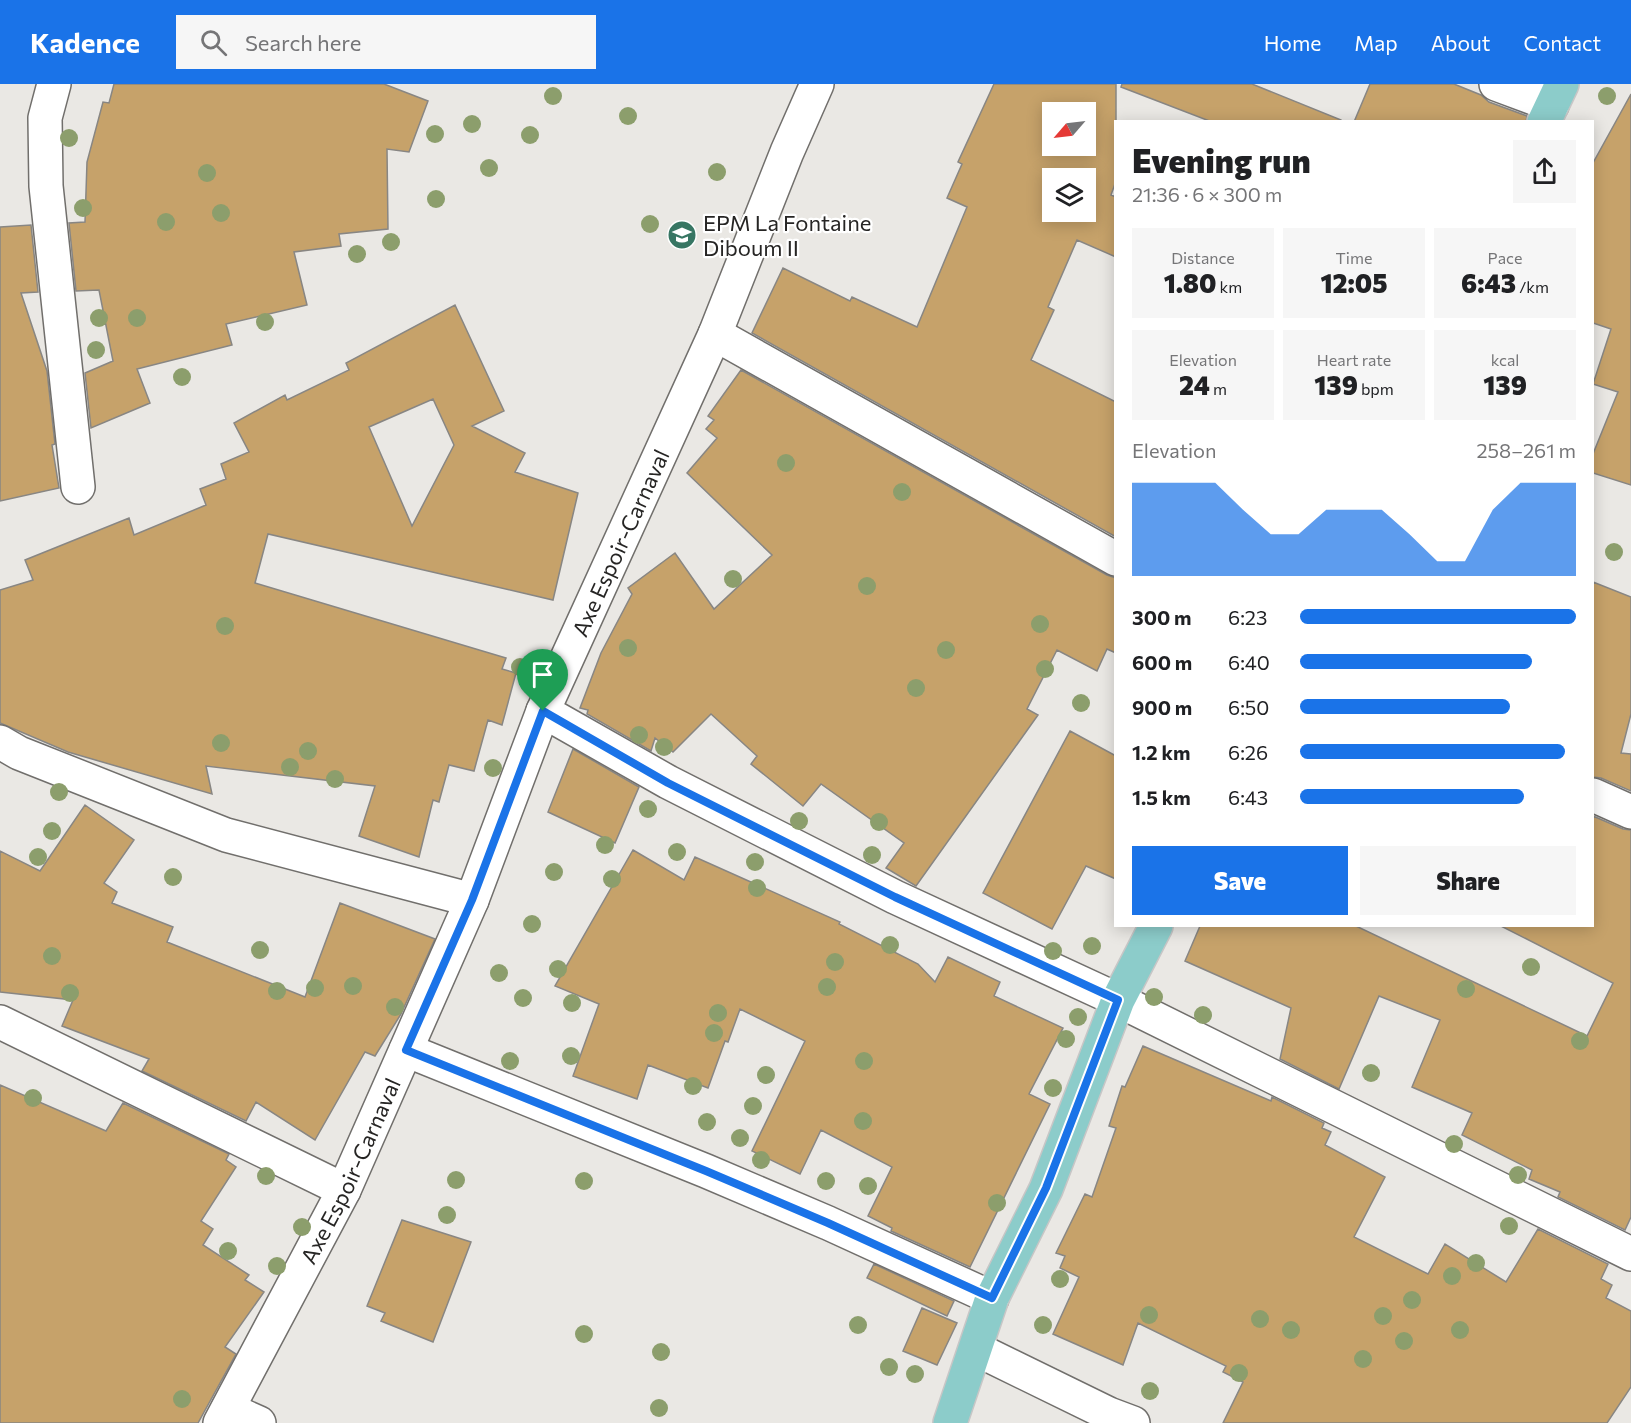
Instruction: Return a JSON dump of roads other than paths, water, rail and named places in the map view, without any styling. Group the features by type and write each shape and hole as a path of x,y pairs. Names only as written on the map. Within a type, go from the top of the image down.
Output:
{"main road":[{"path":"950,1423 992,1298 1046,1188 1118,1000 1155,927"}],"street":[{"path":"54,84 45,118 46,186 78,487"},
{"name":"Axe Espoir-Carnaval","path":"224,1416 344,1190 472,900 543,711 715,334 787,152 818,84"},
{"path":"1496,84 1553,103"},
{"path":"715,334 1114,558"},
{"path":"543,711 668,783 895,897 1118,1000 1631,1254"},
{"path":"0,742 19,753 226,835 472,900"},
{"path":"1594,795 1631,812"},
{"path":"0,1022 344,1190"},
{"path":"406,1050 777,1201 992,1298"},
{"path":"976,1349 1109,1414 1133,1423"},
{"path":"224,1416 259,1423"}],"place":[{"name":"EPM La Fontaine Diboum II","path":"682,235"}]}
